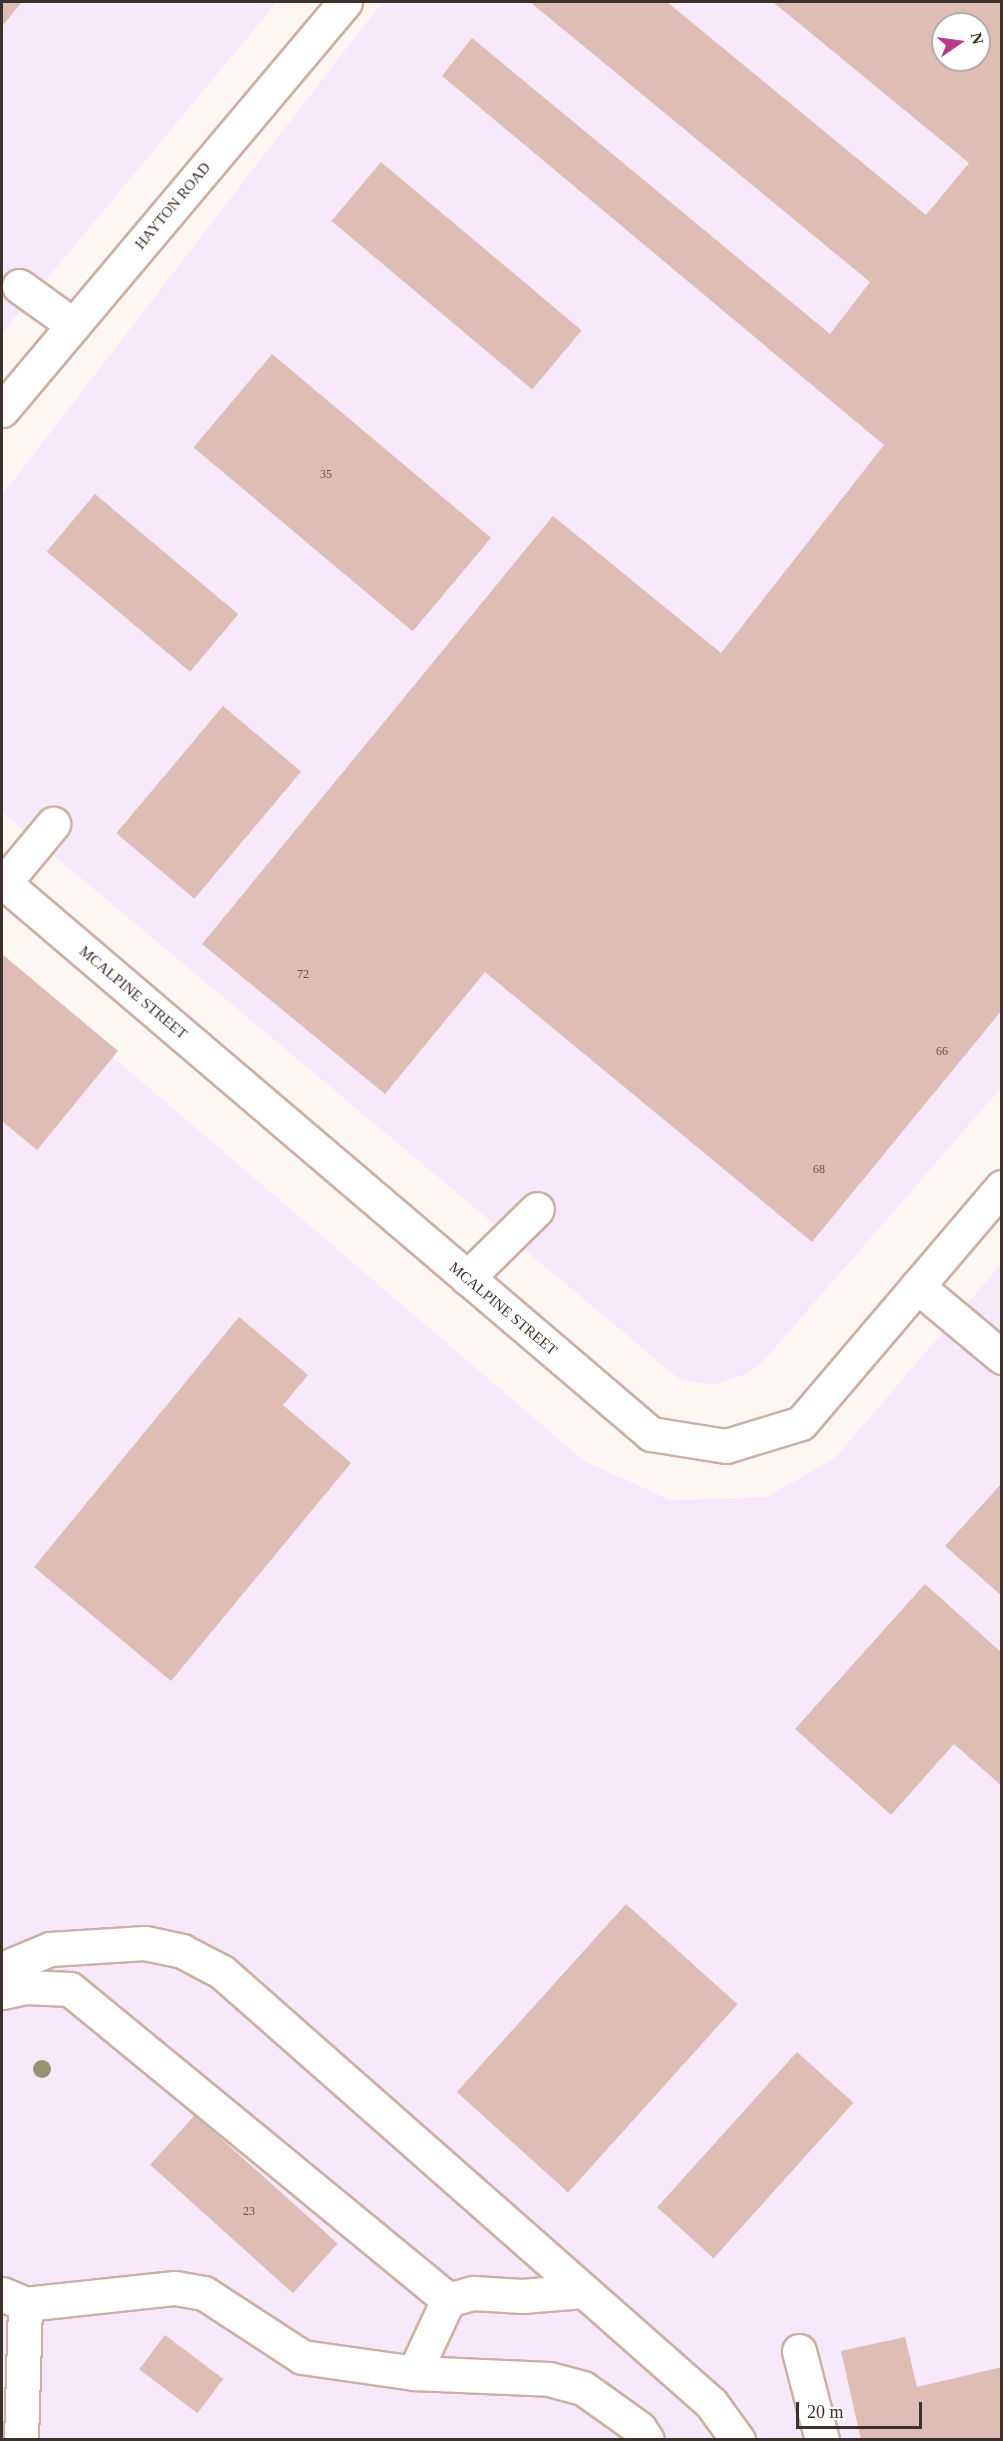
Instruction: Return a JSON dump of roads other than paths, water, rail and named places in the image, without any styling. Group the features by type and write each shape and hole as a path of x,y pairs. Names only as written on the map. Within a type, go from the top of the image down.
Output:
{"street":[{"name":"HAYTON ROAD","path":"2,410 345,2"},
{"path":"19,286 73,325"},
{"path":"3,882 53,824"},
{"name":"MCALPINE STREET","path":"3,882 651,1434 726,1446 801,1423 1002,1187"},
{"path":"467,1278 537,1209"},
{"path":"917,1286 1002,1357"},
{"path":"2,1969 50,1949 145,1943 182,1951 222,1972 711,2403 738,2439"},
{"path":"2,1992 25,1987 70,1989 448,2300"},
{"path":"21,2439 13,2299 175,2288 204,2293 302,2357 414,2373 549,2379 583,2388 641,2436"},
{"path":"414,2373 448,2300 473,2293 522,2296 584,2291"},
{"path":"799,2351 822,2439"}]}
